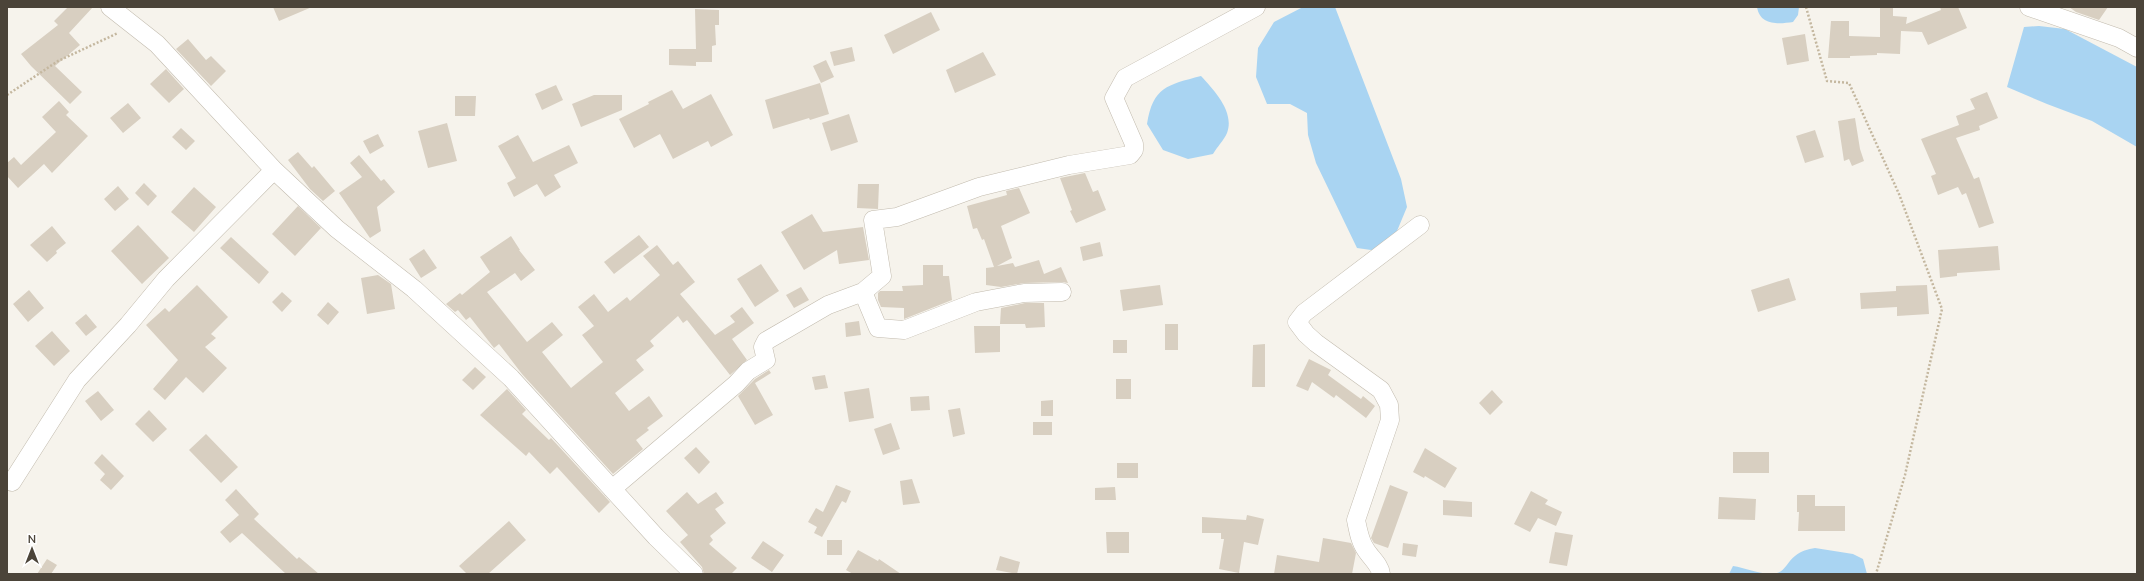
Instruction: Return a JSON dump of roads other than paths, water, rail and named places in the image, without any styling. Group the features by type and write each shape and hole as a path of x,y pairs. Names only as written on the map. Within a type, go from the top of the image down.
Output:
{"street":[{"path":"110,7 157,44 274,170 337,229 414,289 511,378 656,537 694,574"},
{"path":"612,489 736,384 748,371 766,360 762,347 766,341 828,305 863,292 882,276 873,220 897,217 979,187 1069,165 1130,155 1134,150 1134,144 1114,98 1125,78 1256,7"},
{"path":"2029,7 2120,38 2137,48"},
{"path":"12,482 77,380 128,325 166,279 274,170"},
{"path":"1381,574 1375,561 1365,549 1358,533 1356,520 1390,420 1389,405 1380,390 1316,343 1306,334 1297,322 1304,313 1420,225"},
{"path":"863,292 878,328 904,330 976,302 1024,293 1062,292"}],"water":[{"path":"1303,7 1335,7 1401,179 1407,207 1397,231 1378,251 1357,248 1316,163 1308,135 1307,113 1290,104 1267,104 1256,77 1258,48 1274,22"},
{"path":"1757,7 1799,7 1798,15 1793,22 1776,23 1766,21 1762,18"},
{"path":"2039,26 2065,29 2137,67 2137,147 2092,121 2007,87 2024,27"},
{"path":"1201,76 1212,88 1226,109 1229,125 1226,136 1213,154 1188,159 1163,150 1147,124 1153,102 1158,95 1171,85"},
{"path":"1815,548 1853,554 1863,559 1867,574 1772,574 1780,572 1797,554 1805,550"},
{"path":"1733,566 1761,573 1772,574 1729,574"}]}
